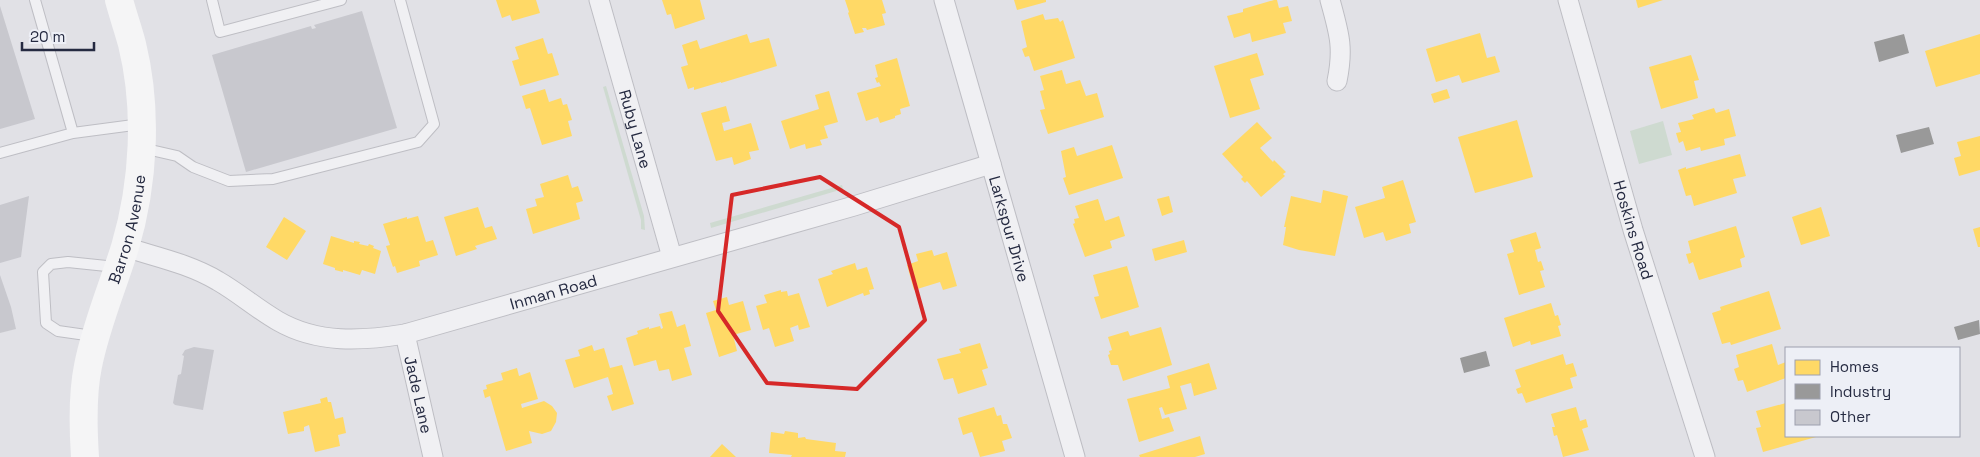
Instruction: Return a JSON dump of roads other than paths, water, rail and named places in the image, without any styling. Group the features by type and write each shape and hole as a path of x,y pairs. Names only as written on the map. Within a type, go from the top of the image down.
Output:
{"main road":[{"name":"Barron Avenue","path":"85,457 85,396 88,367 121,257 135,202 141,136 140,95 132,45 119,0"}],"street":[{"name":"Ruby Lane","path":"599,0 672,257"},
{"name":"Larkspur Drive","path":"944,0 1075,457"},
{"path":"1330,0 1340,34 1341,59 1337,81"},
{"name":"Hoskins Road","path":"1568,0 1633,230 1705,457"},
{"name":"Inman Road","path":"121,257 190,268 217,280 279,322 303,332 340,340 367,339 405,334 854,206 991,164"},
{"name":"Jade Lane","path":"405,334 433,457"}],"lane":[{"path":"35,0 73,132"},
{"path":"212,0 220,32 341,0"},
{"path":"0,153 73,132 141,136 193,167 229,181 254,182 273,179 418,142 434,124 400,0"},
{"path":"96,336 58,331 46,322 43,272 51,264 121,257"}]}
